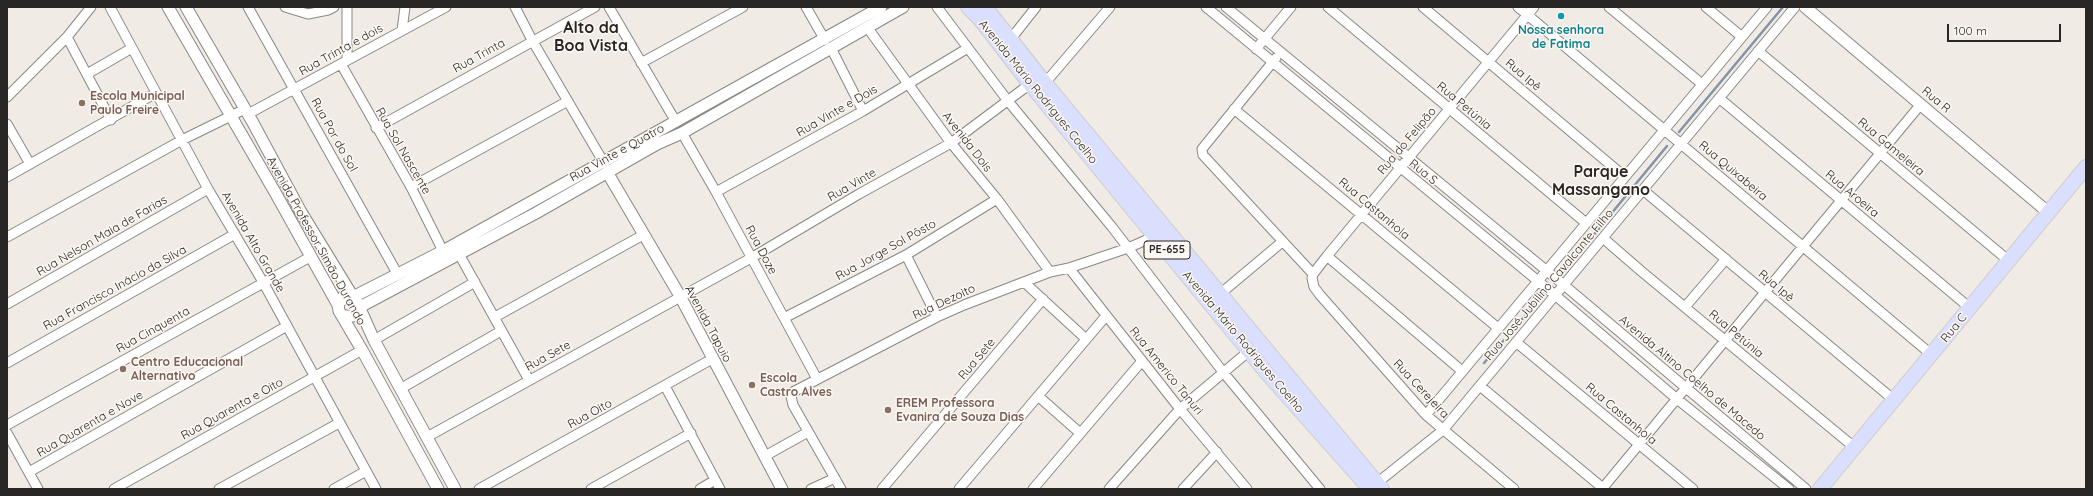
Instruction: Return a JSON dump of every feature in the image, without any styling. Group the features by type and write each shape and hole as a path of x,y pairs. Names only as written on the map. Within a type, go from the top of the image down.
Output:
{"main road":[{"name":"Avenida Mário Rodrigues Coelho","path":"968,7 980,19 1030,84 1249,351 1377,487"},
{"name":"Avenida Mário Rodrigues Coelho","path":"985,7 1045,83 1220,294 1377,487"},
{"name":"Rua C","path":"1820,489 2086,167"}],"street":[{"path":"7,97 66,37 91,7"},
{"name":"Avenida Alto Grande","path":"110,7 208,189 263,282 376,489"},
{"name":"Avenida Professor Simão Durando","path":"168,7 338,305 339,311 438,489"},
{"name":"Avenida Professor Simão Durando","path":"186,7 301,212 352,297 357,302 358,308 374,340 455,489"},
{"name":"Rua Por do Sol","path":"248,7 398,274"},
{"path":"285,7 309,10 328,10 334,7"},
{"path":"344,62 346,7"},
{"path":"402,30 405,7"},
{"name":"Rua Trinta e dois","path":"7,237 182,140 231,116 246,112 295,89 446,7"},
{"name":"Avenida Tapuio","path":"515,7 532,40 606,167 643,235 680,296 782,489"},
{"name":"Rua Trinta","path":"376,128 532,40 595,7"},
{"path":"609,7 676,122"},
{"path":"641,63 743,7"},
{"path":"806,7 828,44 863,111"},
{"name":"Rua Vinte e Quatro","path":"606,167 682,133 828,44 881,7"},
{"path":"937,7 1008,101 1112,227 1223,372 1320,489"},
{"path":"1010,40 1036,7"},
{"path":"1045,83 1110,7"},
{"name":"Rua S","path":"1206,7 1272,63 1556,295"},
{"name":"Rua S","path":"1226,7 1564,285"},
{"path":"1256,49 1291,7"},
{"name":"Rua Petúnia","path":"1328,7 1586,224"},
{"name":"Rua Ipê","path":"1423,7 1625,176"},
{"name":"Rua Quixabeira","path":"1518,7 1682,143 1932,355"},
{"name":"Rua do Felipão","path":"1313,274 1408,157 1534,7"},
{"path":"1609,7 1702,84"},
{"path":"1706,7 1742,37"},
{"name":"Rua José Jubilino Cavalcante Filho","path":"1426,415 1767,7"},
{"name":"Rua José Jubilino Cavalcante Filho","path":"1377,487 1443,430 1795,7"},
{"name":"Rua R","path":"1805,7 2049,213"},
{"name":"Rua Vinte e Quatro","path":"343,316 353,316 358,308 393,291 459,254 606,167 676,122 828,44 867,27 896,9"},
{"name":"Avenida Dois","path":"867,27 951,143 997,199 1050,272"},
{"path":"66,37 111,120"},
{"path":"87,74 132,48"},
{"name":"Rua Vinte e Dois","path":"716,192 863,111 968,48"},
{"name":"Rua Gameleira","path":"1758,51 2009,261"},
{"path":"1281,53 1205,143 1202,149 1203,155 1313,274"},
{"name":"Rua Sol Nascente","path":"344,62 376,128 411,187 443,251"},
{"name":"Rua Vinte","path":"680,296 751,258 859,194 951,143 1030,84"},
{"path":"7,177 111,120 156,93"},
{"name":"Rua Aroeira","path":"1719,98 1970,308"},
{"path":"411,187 568,101"},
{"path":"1480,386 1603,489 1921,104"},
{"name":"Rua Castanhola","path":"1234,109 1498,328"},
{"path":"7,124 30,164"},
{"name":"Rua Doze","path":"682,133 716,192 817,379"},
{"name":"Rua Vinte e Quatro","path":"338,305 343,298 352,297 387,280 592,175"},
{"name":"Rua Nelson Maia de Farias","path":"7,304 208,189"},
{"name":"Rua Ipê","path":"1643,190 1894,400"},
{"name":"Rua Jorge Sol Pôsto","path":"784,318 906,255 997,199"},
{"name":"Rua Francisco Inácio da Silva","path":"7,363 235,234"},
{"path":"495,317 643,235"},
{"name":"Rua Dezoito","path":"808,432 791,401 791,396 794,391 937,317 1050,272 1069,268 1128,248 1155,236"},
{"name":"Rua Petúnia","path":"1603,238 1854,447"},
{"path":"1220,294 1282,242"},
{"path":"310,256 316,253 322,254 330,261"},
{"path":"459,254 529,380"},
{"path":"906,255 937,317"},
{"name":"Rua Cinquenta","path":"7,425 310,256"},
{"path":"1327,256 1462,371"},
{"path":"1685,307 1726,259"},
{"name":"Rua Americo Tanuri","path":"1069,268 1180,409 1247,489"},
{"name":"Rua Cerejeira","path":"1313,274 1313,283 1320,295 1426,415 1514,489"},
{"path":"387,280 393,291"},
{"path":"374,340 475,282"},
{"path":"1024,282 1086,339"},
{"name":"Avenida Altino Coelho de Macedo","path":"1564,285 1685,389 1806,489"},
{"name":"Avenida Altino Coelho de Macedo","path":"1556,295 1677,399 1789,489"},
{"name":"Rua Sete","path":"427,437 680,296"},
{"name":"Rua Sete","path":"882,489 1043,299"},
{"path":"959,489 1106,316"},
{"name":"Rua Quarenta e Nove","path":"29,472 287,326"},
{"path":"400,389 501,331"},
{"name":"Rua Castanhola","path":"1516,342 1693,489"},
{"name":"Rua Quarenta e Oito","path":"114,489 362,350"},
{"path":"1109,489 1180,409 1249,351"},
{"name":"Rua Oito","path":"479,489 712,359"},
{"path":"1033,489 1142,361"},
{"path":"665,386 720,489"},
{"path":"1038,396 1080,433"},
{"path":"219,489 339,423"},
{"path":"7,432 38,489"},
{"path":"764,456 808,432 841,489"},
{"path":"591,489 691,433"},
{"path":"1183,489 1216,452"},
{"path":"334,489 366,471"},
{"path":"811,489 835,478"},
{"path":"700,489 715,480"}],"waterway":[{"path":"1679,132 1783,7"},
{"path":"1559,277 1667,146"},
{"path":"1512,331 1541,297"},
{"path":"1484,363 1504,340"}],"place":[{"name":"Nossa senhora de Fatima","path":"1561,16"},
{"name":"Escola Municipal Paulo Freire","path":"82,103"},
{"name":"Centro Educacional Alternativo","path":"123,369"},
{"name":"Escola Castro Alves","path":"752,385"},
{"name":"EREM Professora Evanira de Souza Dias","path":"888,410"}],"district":[{"name":"Alto da Boa Vista","path":"591,37"},
{"name":"Parque Massangano","path":"1601,181"}]}
